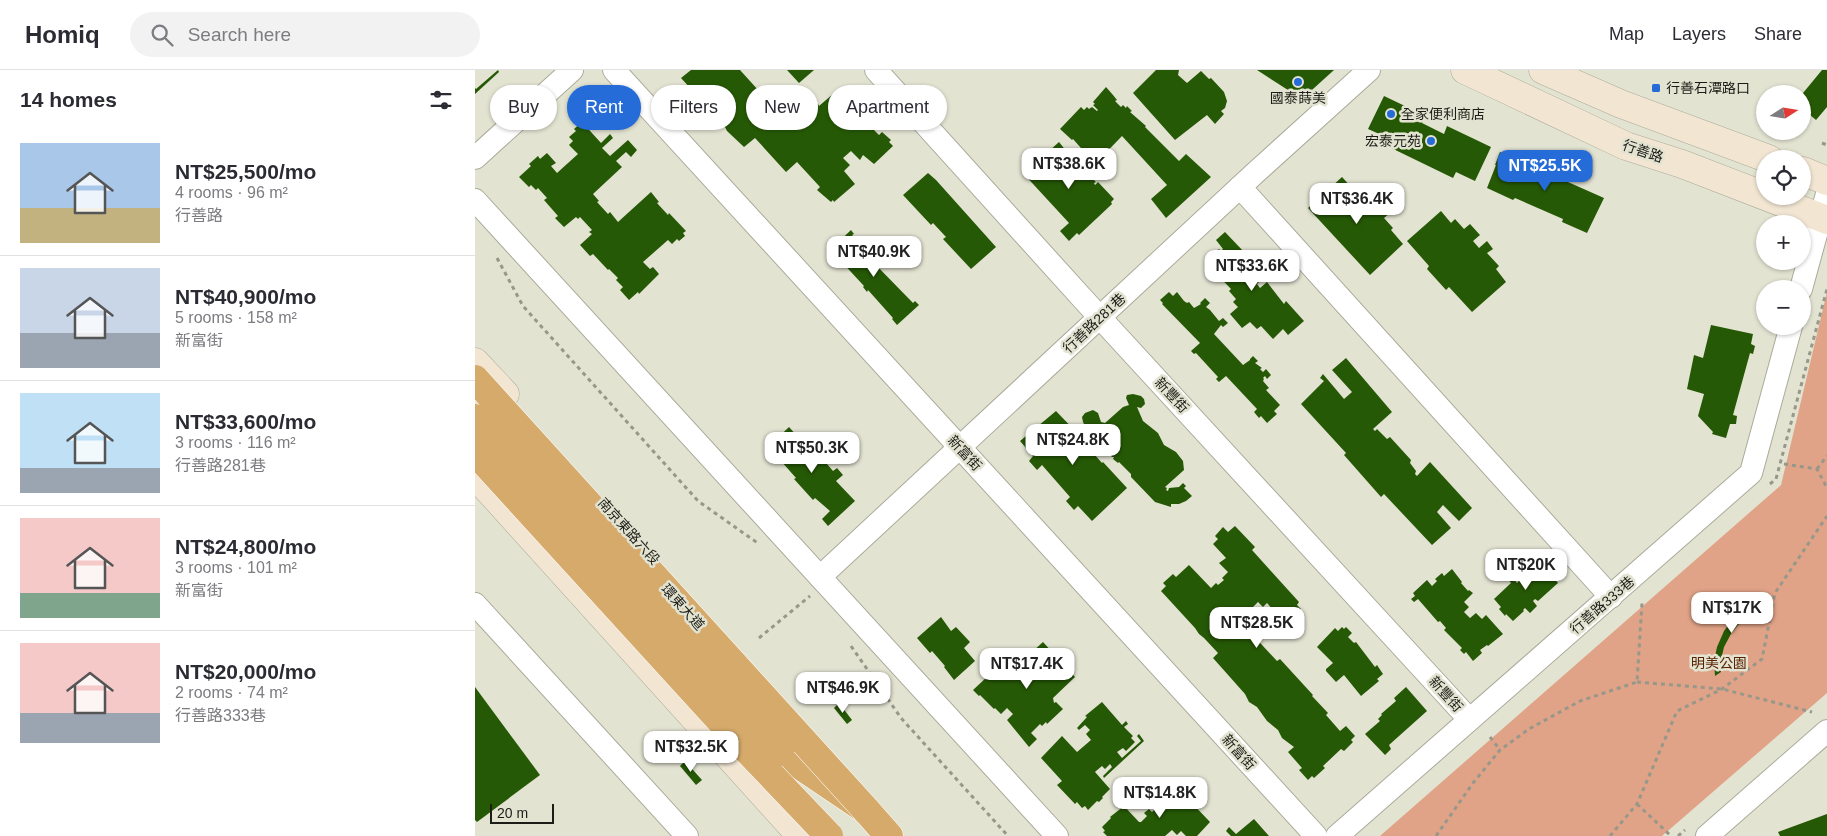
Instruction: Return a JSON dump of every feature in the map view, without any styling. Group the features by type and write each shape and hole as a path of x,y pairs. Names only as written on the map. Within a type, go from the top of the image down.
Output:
{"highway":[{"name":"環東大道","path":"475,379 889,836"},
{"path":"475,418 780,752 834,836"},
{"path":"475,452 829,836"},
{"path":"780,752 866,810"}],"main road":[{"name":"行善路","path":"1465,70 1626,146 1825,210"},
{"path":"1543,70 1621,104 1756,154"},
{"path":"1811,175 1827,182"},
{"name":"南京東路六段","path":"475,362 599,497 901,836"},
{"path":"475,475 801,836"},
{"path":"544,550 599,497"}],"street":[{"path":"475,158 572,70"},
{"name":"新富街","path":"614,70 1316,836"},
{"name":"新豐街","path":"876,70 1469,720"},
{"name":"行善路281巷","path":"817,584 960,447 1239,187 1369,70"},
{"path":"1239,187 1611,597"},
{"path":"475,200 817,584 1057,836"},
{"path":"1804,280 1825,210"},
{"name":"行善路333巷","path":"1337,836 1751,473 1789,335"},
{"path":"475,604 687,836"},
{"path":"1707,836 1827,731"}],"path":[{"path":"1822,143 1827,145"},
{"path":"496,257 523,306 698,501 763,548"},
{"path":"1817,469 1827,456"},
{"path":"1784,464 1817,469"},
{"path":"1817,469 1827,488"},
{"path":"1610,836 1637,804 1677,711 1722,689 1762,659 1775,593 1827,516"},
{"path":"759,638 817,584"},
{"path":"1637,682 1642,603"},
{"path":"848,641 901,718 1008,836"},
{"path":"1436,836 1473,783 1500,750 1529,729 1580,701 1637,682 1722,689 1812,712"},
{"path":"1490,737 1500,750"},
{"path":"1637,804 1671,836"}],"green space":[{"name":"明美公園","path":"1827,292 1827,693 1662,836 1380,836 1781,485"}],"building":[{"path":"498,70 499,72 475,94 475,88"},
{"path":"691,70 740,70 754,85 746,85 746,130 818,130 818,104 819,106 828,98 828,130 874,130 879,135 882,132 891,140 889,142 893,146 874,164 863,155 860,160 851,151 843,158 850,165 844,171 855,184 834,202 833,200 831,202 817,190 820,187 797,162 786,172 755,138 744,147 727,131 736,130 736,85 687,85 681,78"},
{"path":"787,70 814,70 799,83"},
{"path":"1156,70 1179,70 1178,75 1187,83 1201,71 1209,79 1211,78 1224,92 1227,101 1225,108 1221,111 1224,114 1215,124 1207,115 1175,140 1133,93"},
{"name":"國泰蒔美","path":"1257,70 1334,70 1302,99"},
{"path":"1822,70 1827,70 1827,107 1816,120 1811,116 1810,85"},
{"path":"1106,87 1117,100 1115,101 1121,107 1123,105 1126,108 1127,106 1132,111 1130,112 1179,161 1186,154 1211,177 1166,218 1151,199 1167,185 1122,136 1095,164 1073,139 1060,129 1081,107 1084,110 1087,107 1089,109 1092,107 1097,111 1093,102"},
{"name":"宏泰元苑","path":"1384,96 1426,116 1422,123 1444,134 1447,126 1491,147 1475,181 1456,172 1453,178 1383,144 1386,137 1368,129"},
{"path":"589,130 601,143 610,134 613,138 602,148 610,156 628,140 637,150 631,157 626,152 616,161 622,167 593,194 599,201 597,202 608,214 610,212 618,222 651,192 659,202 657,203 686,231 683,233 685,236 679,241 677,239 672,244 668,240 643,262 650,269 653,267 659,274 639,294 638,292 629,300 620,290 623,287 616,280 618,278 593,254 590,256 580,245 592,234 589,232 592,230 580,217 578,219 576,217 564,227 555,218 558,216 544,200 547,198 538,188 536,190 531,185 529,187 519,177 531,166 529,164 538,156 540,159 547,153 556,163 551,166 557,173 578,154 569,145 573,141 569,137 576,131"},
{"path":"1059,142 1075,162 1077,160 1096,182 1094,183 1095,185 1098,182 1114,199 1111,202 1112,204 1079,235 1077,233 1069,241 1060,231 1069,223 1022,172 1036,159 1038,161"},
{"path":"1500,152 1604,198 1587,233 1562,222 1563,219 1487,188"},
{"path":"928,173 996,247 971,269 943,239 946,237 933,223 931,225 903,195"},
{"path":"1342,177 1354,190 1356,187 1367,199 1373,193 1380,201 1371,209 1376,215 1385,206 1391,212 1384,218 1403,244 1370,275 1308,208"},
{"path":"1441,211 1451,223 1455,219 1464,229 1470,224 1480,235 1473,241 1479,248 1487,241 1493,249 1487,253 1499,266 1496,269 1506,282 1472,312 1449,287 1446,290 1427,269 1429,266 1407,241"},
{"path":"851,230 854,234 852,235 862,246 860,248 864,249 874,263 913,303 915,301 919,305 897,325 893,318 868,290 867,292 864,286 839,259 842,258 838,254 836,256 830,250"},
{"path":"1225,232 1245,253 1241,256 1258,274 1256,276 1260,281 1257,284 1260,288 1267,282 1284,304 1286,301 1304,321 1288,335 1283,329 1273,339 1261,326 1257,329 1250,322 1242,328 1230,314 1238,307 1233,302 1236,299 1229,291 1231,289 1207,264 1209,263 1207,260 1219,249 1221,251 1223,249 1216,240"},
{"path":"1169,292 1173,296 1177,292 1184,301 1189,302 1194,308 1201,304 1205,298 1210,303 1206,307 1219,321 1223,318 1228,323 1223,327 1221,325 1214,334 1243,365 1253,356 1258,361 1255,363 1262,368 1260,369 1263,372 1266,369 1271,375 1267,379 1265,376 1263,381 1269,388 1266,390 1280,405 1274,411 1277,414 1267,423 1261,416 1259,418 1254,412 1257,409 1226,376 1219,382 1216,379 1218,377 1196,353 1194,354 1191,351 1200,343 1160,300"},
{"path":"1711,325 1753,334 1751,344 1755,346 1753,354 1750,353 1733,415 1737,416 1736,424 1730,424 1726,438 1712,434 1713,432 1698,416 1704,394 1687,389 1694,355 1703,358"},
{"path":"1346,358 1392,412 1373,429 1375,431 1377,429 1387,439 1390,437 1411,460 1410,463 1417,476 1430,462 1472,508 1459,521 1443,505 1437,512 1451,528 1432,545 1384,494 1381,497 1344,455 1346,453 1301,404 1324,381 1320,378 1323,374 1344,399 1352,392 1332,370"},
{"path":"1133,394 1144,399 1145,404 1141,408 1137,407 1143,421 1158,433 1164,445 1176,452 1183,461 1184,470 1165,487 1168,491 1169,488 1179,487 1183,483 1186,486 1184,488 1192,496 1186,501 1179,504 1171,504 1171,507 1155,502 1131,477 1131,474 1119,462 1113,459 1114,457 1093,435 1092,429 1085,426 1083,422 1082,417 1085,413 1093,410 1098,413 1101,422 1105,423 1123,407 1129,405 1126,398 1127,395"},
{"path":"1056,411 1127,488 1092,521 1078,506 1074,510 1066,501 1070,497 1042,465 1037,470 1029,461 1033,456 1020,441"},
{"path":"789,427 816,457 823,452 831,460 827,464 833,471 837,468 843,475 836,481 855,501 828,526 822,519 830,511 815,498 813,500 794,479 796,478 781,461 784,459 778,454 773,459 765,450"},
{"path":"1235,526 1255,547 1252,550 1299,602 1297,605 1301,609 1292,617 1290,613 1282,620 1267,603 1263,607 1258,602 1243,617 1241,615 1237,618 1277,661 1280,659 1313,695 1328,713 1326,715 1340,731 1346,726 1355,736 1351,740 1353,742 1344,751 1341,749 1323,766 1325,768 1314,778 1312,776 1308,780 1299,770 1302,768 1288,752 1294,747 1282,738 1278,730 1267,721 1257,707 1249,702 1245,694 1213,658 1218,653 1161,591 1166,586 1163,583 1173,574 1176,577 1189,565 1211,588 1216,583 1218,585 1224,580 1222,578 1228,572 1219,563 1226,558 1213,544 1218,539 1215,536 1223,527 1228,532"},
{"path":"1538,560 1558,583 1538,601 1535,599 1533,601 1537,606 1530,613 1525,608 1513,621 1506,614 1505,616 1499,609 1501,607 1494,599 1511,583 1508,579 1512,577 1517,583 1520,580 1517,576 1519,573 1521,576"},
{"path":"1452,569 1468,591 1473,593 1464,602 1469,607 1464,612 1470,618 1476,613 1482,619 1486,615 1503,634 1480,650 1482,653 1473,661 1466,652 1464,654 1460,650 1462,648 1444,630 1446,628 1440,621 1438,622 1418,599 1414,602 1411,599 1415,596 1413,593 1427,580 1432,586 1437,581 1435,579 1442,573 1444,576"},
{"path":"1760,604 1761,613 1738,625 1731,634 1724,647 1721,672 1715,676 1714,661 1717,647 1724,631 1732,620"},
{"path":"941,617 951,631 956,627 970,642 964,648 975,661 954,680 932,651 930,653 917,638"},
{"path":"1342,627 1344,629 1346,627 1352,633 1348,637 1354,643 1356,642 1375,667 1377,665 1383,674 1377,679 1379,681 1361,696 1344,675 1336,682 1326,671 1333,663 1317,647 1335,628 1338,631"},
{"path":"1043,642 1075,677 1053,698 1054,703 1056,702 1063,709 1047,724 1046,722 1042,726 1040,724 1031,733 1037,739 1029,747 1007,720 1013,714 1007,708 1001,714 973,690 988,676 991,680 1003,670 1001,668 1005,664 1001,660 1011,650 1018,658 1017,660 1021,662"},
{"path":"475,687 540,775 477,822 475,820"},
{"path":"1406,687 1427,711 1389,745 1391,749 1385,755 1365,734 1380,721 1378,719 1381,714 1396,701 1394,698"},
{"path":"1102,702 1122,725 1126,721 1128,724 1124,727 1133,736 1131,738 1135,742 1126,751 1123,748 1117,752 1122,758 1141,741 1137,736 1139,734 1144,741 1104,778 1103,776 1112,767 1110,764 1105,769 1102,766 1095,772 1110,789 1099,802 1097,801 1088,810 1085,806 1082,808 1077,802 1075,804 1057,785 1062,781 1041,758 1062,736 1077,752 1091,740 1086,734 1090,730 1085,725 1079,730 1077,728 1087,717 1085,716"},
{"path":"839,703 852,720 847,724 834,708"},
{"path":"685,761 702,780 696,785 680,766"},
{"path":"1173,785 1187,797 1191,794 1193,796 1189,800 1210,822 1197,836 1186,836 1181,831 1177,835 1172,830 1165,836 1107,836 1103,832 1105,831 1102,827 1110,817 1124,806 1141,822 1147,816 1144,813 1149,809 1152,812 1166,797 1163,794"},
{"path":"1827,814 1827,836 1780,836 1778,832"},
{"path":"1254,819 1269,836 1231,836 1226,831 1229,827 1236,834"}],"place":[{"name":"國泰蒔美","path":"1298,82"},
{"name":"行善石潭路口","path":"1656,88"},
{"name":"全家便利商店","path":"1391,114"},
{"name":"宏泰元苑","path":"1431,141"}]}
